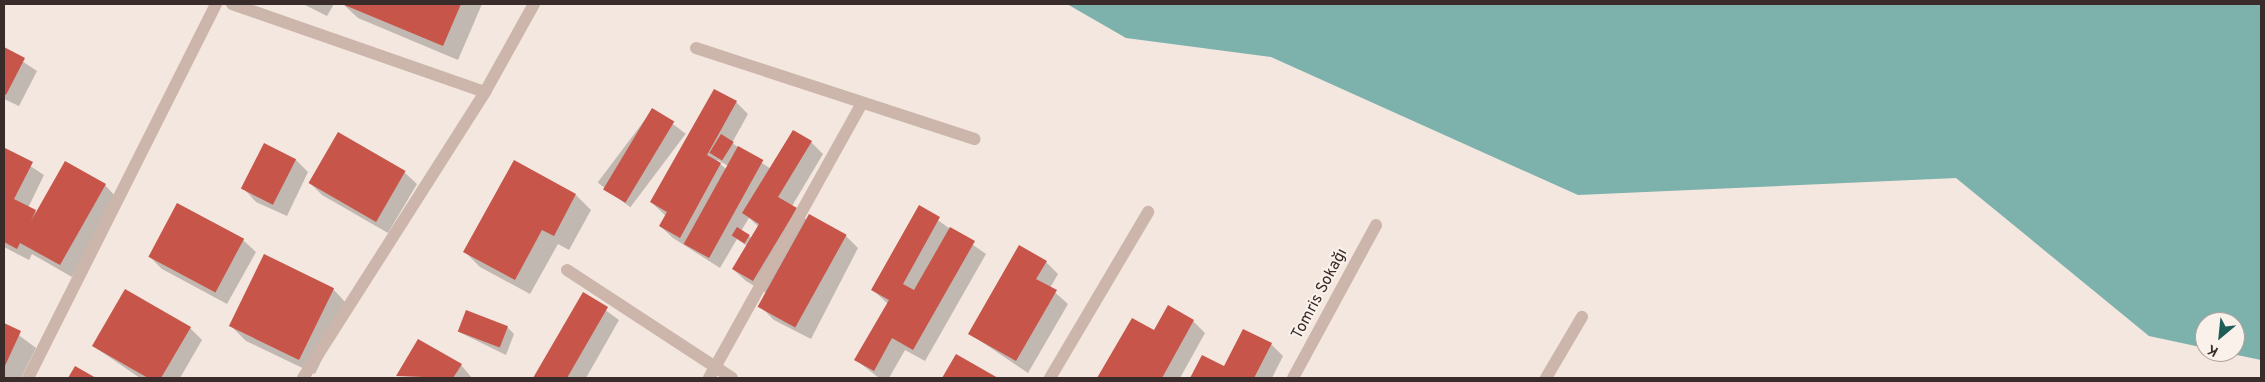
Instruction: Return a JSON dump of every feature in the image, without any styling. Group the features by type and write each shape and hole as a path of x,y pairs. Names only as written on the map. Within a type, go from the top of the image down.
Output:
{"street":[{"path":"28,378 216,4"},
{"path":"232,4 484,92"},
{"path":"303,378 484,92 534,4"},
{"path":"696,48 861,105 974,140"},
{"path":"712,373 861,105"},
{"path":"1050,378 1148,212"},
{"name":"Tomris Sokağı","path":"1293,378 1376,225"},
{"path":"567,270 712,373 732,378"},
{"path":"1546,378 1582,316"}],"water":[{"path":"1067,4 2261,4 2261,360 2245,357 2245,312 2195,312 2195,346 2149,336 1956,178 1578,195 1271,57 1126,38"}],"building":[{"path":"342,4 461,4 443,46"},
{"path":"4,47 25,58 6,95 4,94"},
{"path":"714,89 737,101 707,155 721,163 680,238 659,226 667,212 650,202"},
{"path":"652,108 674,121 625,203 603,189"},
{"path":"793,130 812,141 778,197 797,208 753,281 732,269 759,224 742,213"},
{"path":"338,132 406,171 376,222 308,183"},
{"path":"721,134 734,142 722,161 709,153"},
{"path":"264,143 296,159 273,205 241,188"},
{"path":"738,146 763,160 709,258 684,244"},
{"path":"5,148 33,162 14,199 36,210 31,221 65,161 106,184 60,265 20,243 17,249 4,242"},
{"path":"514,160 576,194 554,236 542,230 515,280 463,252"},
{"path":"177,203 244,239 215,293 148,257"},
{"path":"919,205 940,217 903,284 914,290 950,227 975,241 913,350 892,338 874,371 854,360 889,300 871,290"},
{"path":"809,214 847,235 795,328 758,307"},
{"path":"737,227 750,235 744,243 732,235"},
{"path":"1019,245 1047,261 1036,279 1057,290 1016,361 968,334"},
{"path":"264,254 334,288 299,360 229,326"},
{"path":"125,289 191,327 161,378 148,378 92,346"},
{"path":"583,292 608,307 567,378 533,378"},
{"path":"1168,305 1194,320 1162,378 1097,378 1132,318 1154,330"},
{"path":"466,310 508,326 500,348 458,331"},
{"path":"4,323 21,331 4,368"},
{"path":"1243,329 1272,343 1254,378 1190,378 1202,355 1224,366"},
{"path":"418,339 462,364 453,378 396,376"},
{"path":"956,354 998,378 942,378"},
{"path":"75,366 96,378 68,378"}]}
